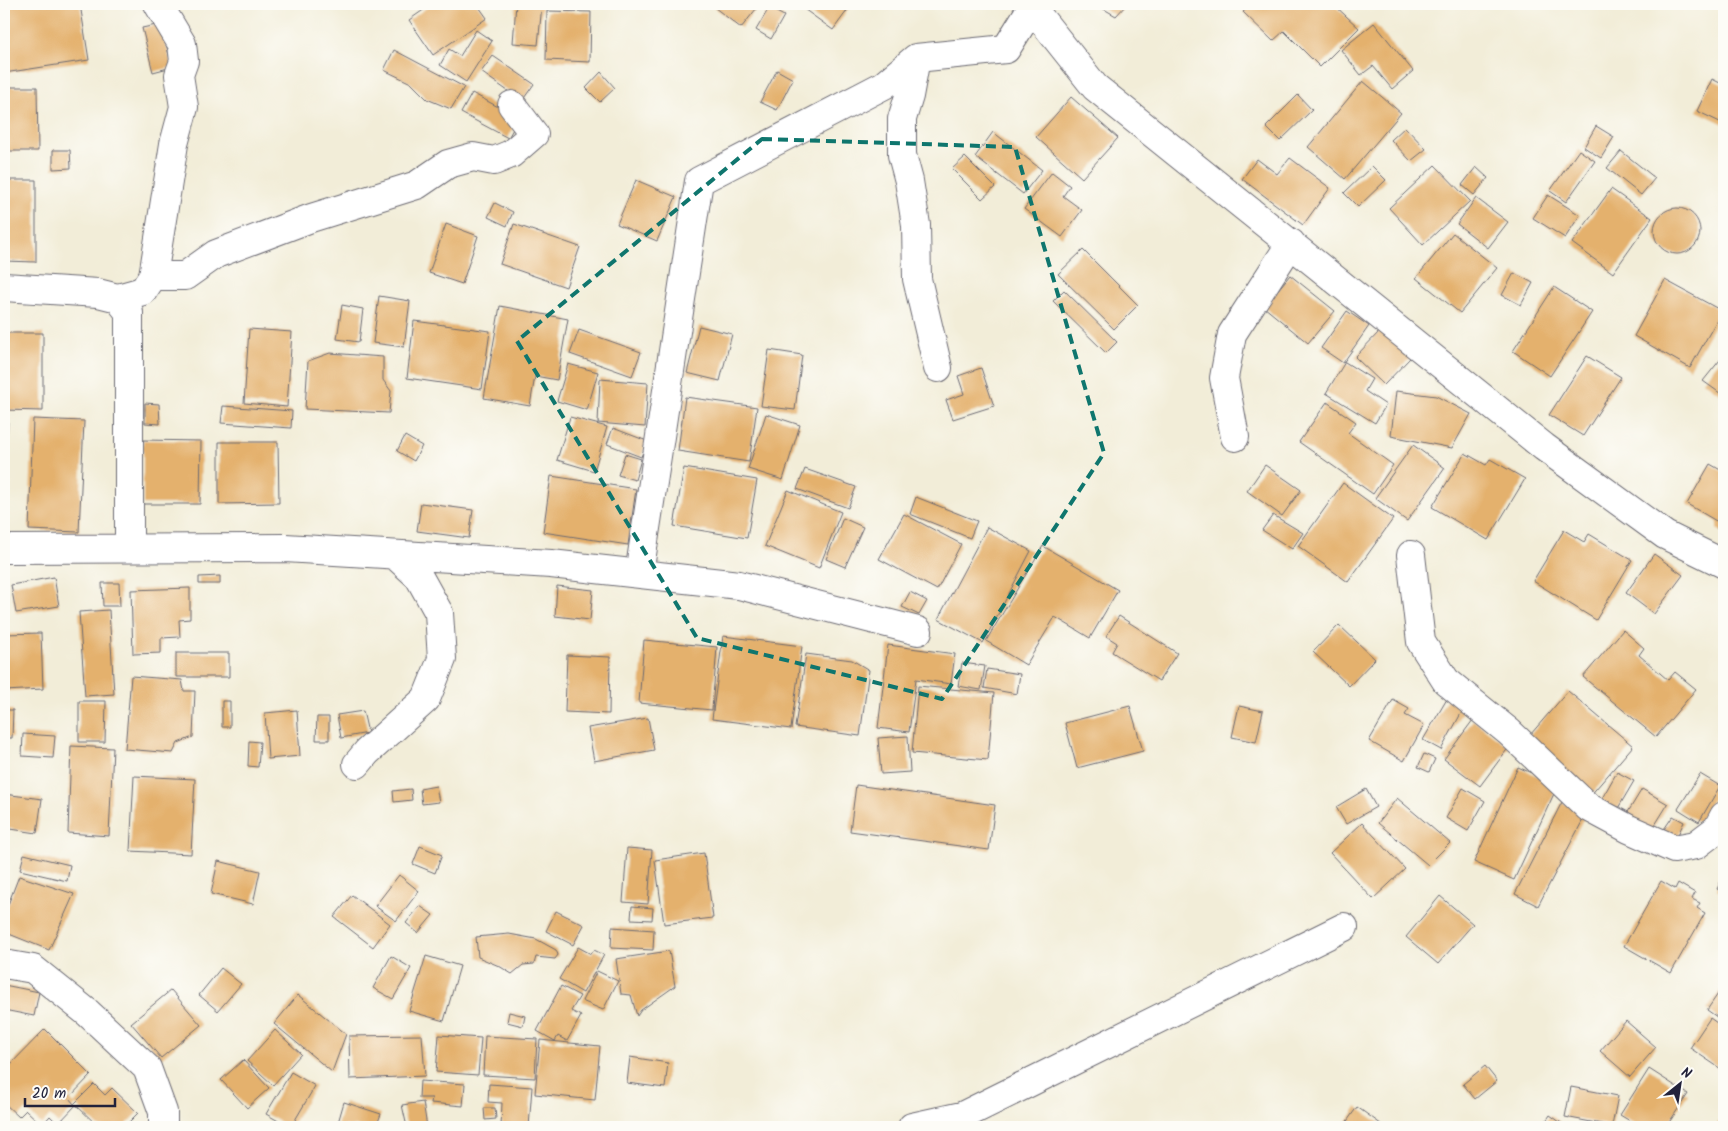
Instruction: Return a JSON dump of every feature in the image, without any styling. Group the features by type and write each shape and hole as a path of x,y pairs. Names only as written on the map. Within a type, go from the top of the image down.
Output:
{"street":[{"path":"4,287 98,292 118,298 143,291 153,276 174,144 184,107 179,75 184,61 182,44 158,4"},
{"path":"639,574 699,181 884,85 916,58 1006,49 1030,6 1096,87 1544,447 1665,535 1724,564"},
{"path":"916,58 910,96 902,119 902,155 909,181 916,225 917,279 938,368"},
{"path":"153,276 185,276 216,254 311,218 417,185 448,164 472,157 494,162 511,154 534,134 512,105"},
{"path":"1235,437 1224,378 1232,334 1291,243"},
{"path":"118,298 129,312 129,548"},
{"path":"4,549 285,548 551,564 739,585 918,631"},
{"path":"357,764 367,752 426,699 442,659 439,613 419,577 395,555"},
{"path":"1411,555 1421,642 1446,681 1508,732 1588,807 1629,829 1674,849 1696,845 1717,829 1724,816"},
{"path":"912,1127 962,1116 1344,927"},
{"path":"4,964 33,969 88,1013 147,1068 163,1112 163,1127"}],"highlighted area":[{"path":"762,139 1015,147 1104,453 942,699 697,638 517,341"}],"building":[{"path":"4,4 80,4 89,60 4,73"},
{"path":"432,4 477,4 487,18 433,55 409,20"},
{"path":"516,4 542,5 538,45 513,43"},
{"path":"710,4 760,4 741,28"},
{"path":"797,4 852,4 833,30"},
{"path":"1095,4 1127,4 1116,16"},
{"path":"1252,4 1333,4 1359,28 1320,67 1284,31 1273,41 1243,12"},
{"path":"769,8 784,16 771,39 756,30"},
{"path":"547,11 591,12 590,62 546,60"},
{"path":"1374,23 1413,71 1392,89 1373,66 1361,75 1341,50"},
{"path":"161,24 172,67 153,72 142,28"},
{"path":"476,30 492,41 466,82 440,65 449,49 460,56"},
{"path":"394,50 464,87 451,109 427,99 411,83 384,70"},
{"path":"493,56 534,84 522,101 481,72"},
{"path":"777,70 793,79 777,110 760,102"},
{"path":"601,72 615,88 600,102 586,88"},
{"path":"1712,79 1724,85 1724,124 1697,111"},
{"path":"1363,81 1401,113 1345,179 1308,147"},
{"path":"4,87 37,87 38,151 4,151"},
{"path":"472,93 519,118 508,138 461,113"},
{"path":"1298,95 1312,110 1280,141 1266,127"},
{"path":"1071,97 1118,138 1082,178 1036,137"},
{"path":"1596,126 1614,137 1601,158 1584,147"},
{"path":"1405,127 1426,149 1411,161 1391,140"},
{"path":"993,132 1042,170 1023,194 975,157"},
{"path":"53,150 70,150 71,168 53,169"},
{"path":"1579,150 1595,161 1566,202 1550,191"},
{"path":"1621,151 1655,178 1641,195 1607,168"},
{"path":"965,157 995,187 982,199 952,169"},
{"path":"1290,158 1330,188 1303,225 1242,179 1257,159 1277,174"},
{"path":"1435,165 1470,201 1423,245 1389,208"},
{"path":"1372,166 1386,180 1358,207 1344,193"},
{"path":"1476,167 1488,178 1474,195 1462,185"},
{"path":"1052,172 1070,186 1063,196 1082,210 1062,237 1024,209"},
{"path":"4,180 36,180 36,262 4,261"},
{"path":"636,180 676,197 657,241 617,224"},
{"path":"1611,189 1652,218 1613,273 1572,243"},
{"path":"1548,195 1580,215 1565,238 1533,218"},
{"path":"1476,198 1508,222 1488,248 1457,224"},
{"path":"495,203 513,212 507,226 488,217"},
{"path":"1672,208 1682,208 1696,218 1700,231 1696,244 1690,250 1682,254 1672,254 1658,244 1654,236 1654,226 1664,212"},
{"path":"446,224 478,236 462,284 429,273"},
{"path":"514,224 580,247 566,287 500,264"},
{"path":"1453,233 1497,268 1460,313 1416,278"},
{"path":"1083,250 1138,305 1114,329 1058,274"},
{"path":"1514,273 1533,283 1521,305 1502,295"},
{"path":"1290,275 1335,311 1308,343 1264,307"},
{"path":"1665,280 1722,311 1690,368 1634,336"},
{"path":"1554,287 1592,312 1550,376 1513,351"},
{"path":"1064,290 1117,342 1106,353 1053,301"},
{"path":"379,296 410,301 404,347 373,343"},
{"path":"342,305 363,309 359,342 337,339"},
{"path":"500,306 568,319 557,380 535,376 530,406 484,398"},
{"path":"1347,311 1369,326 1343,363 1321,348"},
{"path":"414,321 490,331 482,389 407,378"},
{"path":"699,326 732,334 720,381 687,373"},
{"path":"249,329 292,332 287,407 244,403"},
{"path":"579,330 641,352 632,376 570,354"},
{"path":"1381,330 1410,358 1384,385 1355,357"},
{"path":"4,333 43,333 43,411 4,410"},
{"path":"769,350 802,355 795,410 761,406"},
{"path":"330,353 383,357 383,380 391,391 389,413 305,409 308,361"},
{"path":"1724,355 1724,396 1703,381"},
{"path":"1587,356 1621,377 1583,436 1549,415"},
{"path":"1345,362 1372,379 1365,391 1386,405 1375,423 1326,393"},
{"path":"568,364 598,372 587,410 557,401"},
{"path":"981,368 994,406 953,419 946,400 964,394 958,376"},
{"path":"600,379 648,383 645,427 598,423"},
{"path":"1396,391 1436,396 1471,414 1452,448 1391,436"},
{"path":"685,397 757,407 749,462 678,451"},
{"path":"1327,402 1356,422 1348,433 1393,465 1373,494 1299,442"},
{"path":"145,403 159,404 160,424 145,423"},
{"path":"223,406 292,411 291,428 221,423"},
{"path":"766,414 800,425 783,480 748,469"},
{"path":"4,416 8,417 5,519 4,519"},
{"path":"570,417 607,427 594,471 557,460"},
{"path":"33,419 84,421 79,532 29,530"},
{"path":"613,428 647,441 641,457 607,444"},
{"path":"405,436 422,446 414,461 397,451"},
{"path":"143,440 201,441 200,504 143,504"},
{"path":"219,442 278,442 279,503 219,504"},
{"path":"1413,445 1445,468 1407,521 1375,498"},
{"path":"1465,453 1486,465 1490,459 1525,479 1488,540 1432,507"},
{"path":"625,454 641,459 635,480 618,475"},
{"path":"1710,464 1724,472 1724,533 1717,529 1718,522 1687,504"},
{"path":"1265,465 1301,490 1282,516 1247,491"},
{"path":"684,468 757,480 747,538 674,526"},
{"path":"805,469 856,487 848,508 797,489"},
{"path":"551,476 636,489 628,545 543,532"},
{"path":"1343,483 1393,519 1348,582 1298,546"},
{"path":"788,490 841,512 819,568 765,546"},
{"path":"916,497 977,521 970,538 910,514"},
{"path":"421,503 473,510 469,538 417,531"},
{"path":"904,514 961,544 937,590 879,559"},
{"path":"1273,515 1303,533 1292,549 1262,530"},
{"path":"843,518 863,527 845,567 826,559"},
{"path":"987,527 1031,551 983,643 938,619"},
{"path":"1564,530 1584,542 1589,534 1632,560 1596,620 1533,581"},
{"path":"1043,546 1118,590 1090,638 1055,617 1026,665 986,641"},
{"path":"1654,554 1683,575 1654,614 1626,593"},
{"path":"220,576 220,584 199,584 199,577"},
{"path":"54,577 59,606 16,613 11,585"},
{"path":"102,583 119,583 120,606 103,606"},
{"path":"557,586 593,590 590,620 555,616"},
{"path":"190,588 190,619 179,620 180,637 161,638 161,653 133,654 131,590"},
{"path":"910,592 927,601 919,615 902,607"},
{"path":"109,610 114,694 85,696 79,612"},
{"path":"1119,616 1177,653 1159,681 1112,652 1117,643 1106,636"},
{"path":"1339,625 1375,659 1349,686 1313,652"},
{"path":"1623,630 1644,648 1639,655 1668,680 1675,672 1696,689 1656,737 1583,677"},
{"path":"41,633 43,689 4,691 4,634"},
{"path":"723,636 802,646 791,729 712,719"},
{"path":"644,640 717,647 712,710 639,703"},
{"path":"888,645 955,654 951,684 916,679 909,732 878,728"},
{"path":"176,653 229,653 229,677 176,677"},
{"path":"806,654 852,660 869,670 860,736 795,727"},
{"path":"567,655 610,657 609,714 565,712"},
{"path":"962,663 985,666 981,690 958,686"},
{"path":"987,669 1020,674 1017,694 984,688"},
{"path":"131,676 182,680 184,691 195,691 193,737 178,743 173,753 125,749"},
{"path":"918,686 994,693 988,760 912,753"},
{"path":"1568,691 1633,746 1589,797 1524,742"},
{"path":"1447,699 1464,708 1441,750 1423,740"},
{"path":"1393,700 1409,709 1405,715 1424,725 1404,761 1369,741"},
{"path":"79,701 106,701 105,742 79,742"},
{"path":"222,701 230,701 230,727 222,727"},
{"path":"1130,706 1143,751 1077,768 1065,723"},
{"path":"1239,706 1263,711 1256,742 1232,737"},
{"path":"4,710 13,710 12,738 4,738"},
{"path":"297,710 300,756 268,759 265,713"},
{"path":"363,711 368,733 341,738 337,715"},
{"path":"317,717 329,717 329,740 316,740"},
{"path":"648,718 654,750 594,761 588,728"},
{"path":"1473,720 1509,747 1480,786 1444,759"},
{"path":"23,734 55,736 53,758 22,756"},
{"path":"908,736 910,772 881,774 878,738"},
{"path":"249,741 260,742 258,767 248,766"},
{"path":"71,746 113,748 109,836 68,833"},
{"path":"1424,754 1435,759 1429,772 1418,767"},
{"path":"1518,767 1558,785 1514,880 1474,862"},
{"path":"1617,772 1634,781 1617,810 1601,800"},
{"path":"1700,774 1720,786 1699,822 1678,809"},
{"path":"134,776 195,779 191,854 130,851"},
{"path":"856,785 995,805 989,850 850,831"},
{"path":"436,786 439,802 422,804 420,789"},
{"path":"1463,788 1485,801 1468,831 1446,818"},
{"path":"411,789 412,800 394,802 393,791"},
{"path":"1366,789 1376,807 1346,824 1336,807"},
{"path":"1642,789 1668,804 1650,833 1625,817"},
{"path":"4,794 42,799 37,833 4,828"},
{"path":"1397,798 1450,843 1428,865 1378,823"},
{"path":"1562,802 1586,814 1538,906 1515,894"},
{"path":"1673,816 1684,822 1675,841 1660,835"},
{"path":"1362,823 1405,869 1373,899 1330,853"},
{"path":"420,846 442,855 435,873 413,864"},
{"path":"627,848 652,850 648,904 623,902"},
{"path":"704,853 713,918 664,924 655,860"},
{"path":"24,854 70,865 67,881 20,870"},
{"path":"218,861 260,871 253,904 211,894"},
{"path":"399,875 419,891 396,921 375,906"},
{"path":"1724,875 1724,893 1717,889"},
{"path":"19,876 74,894 49,950 4,932 4,915"},
{"path":"1661,881 1675,889 1678,883 1695,893 1692,899 1700,903 1697,908 1705,913 1671,973 1624,946"},
{"path":"352,895 390,924 373,947 334,917"},
{"path":"1440,896 1473,924 1438,964 1406,937"},
{"path":"420,906 433,915 418,933 406,923"},
{"path":"632,906 653,908 652,920 631,919"},
{"path":"556,911 584,925 573,945 546,931"},
{"path":"612,927 654,930 653,950 611,948"},
{"path":"509,934 536,939 556,950 558,955 555,959 536,957 534,964 523,965 512,974 478,957 476,937"},
{"path":"578,947 591,954 594,950 604,955 583,993 559,979"},
{"path":"669,951 675,986 641,1010 637,1016 631,995 621,994 616,959"},
{"path":"391,956 411,968 393,999 373,988"},
{"path":"426,956 460,966 444,1021 409,1011"},
{"path":"221,968 241,984 218,1011 199,995"},
{"path":"597,971 618,981 603,1010 582,1001"},
{"path":"4,985 39,992 34,1016 4,1010"},
{"path":"1724,985 1724,1022 1707,1010"},
{"path":"561,986 580,996 571,1011 581,1016 567,1041 558,1036 555,1041 537,1031"},
{"path":"171,990 201,1025 161,1058 131,1023"},
{"path":"298,995 346,1034 332,1072 274,1024"},
{"path":"509,1012 525,1016 523,1026 507,1022"},
{"path":"1710,1018 1724,1028 1724,1071 1690,1048"},
{"path":"1626,1021 1656,1047 1630,1077 1600,1051"},
{"path":"45,1029 91,1075 69,1098 74,1104 94,1084 105,1095 112,1088 138,1113 124,1127 99,1127 76,1105 58,1124 50,1116 42,1125 26,1110 19,1117 4,1103 4,1071"},
{"path":"275,1030 301,1054 273,1085 247,1061"},
{"path":"422,1035 425,1076 350,1079 349,1036"},
{"path":"439,1035 481,1038 478,1075 436,1072"},
{"path":"485,1036 537,1039 535,1078 483,1075"},
{"path":"540,1040 600,1046 595,1100 535,1094"},
{"path":"630,1057 668,1063 665,1088 627,1083"},
{"path":"243,1060 269,1088 247,1108 221,1080"},
{"path":"1485,1066 1497,1081 1475,1099 1463,1084"},
{"path":"1649,1069 1688,1094 1666,1127 1640,1127 1620,1115"},
{"path":"291,1072 315,1086 291,1127 289,1127 266,1114"},
{"path":"420,1081 465,1084 463,1106 431,1103 432,1098 419,1098"},
{"path":"489,1084 532,1087 529,1127 501,1127 502,1103 488,1102"},
{"path":"1571,1087 1618,1096 1612,1126 1565,1117"},
{"path":"344,1102 381,1114 376,1127 337,1126"},
{"path":"423,1102 427,1127 407,1127 402,1105"},
{"path":"1357,1107 1385,1127 1343,1127"},
{"path":"484,1108 495,1108 496,1119 485,1120"},
{"path":"1724,1113 1724,1127 1716,1127"},
{"path":"1550,1115 1567,1127 1542,1127"},
{"path":"1472,1120 1483,1127 1468,1127"}]}
